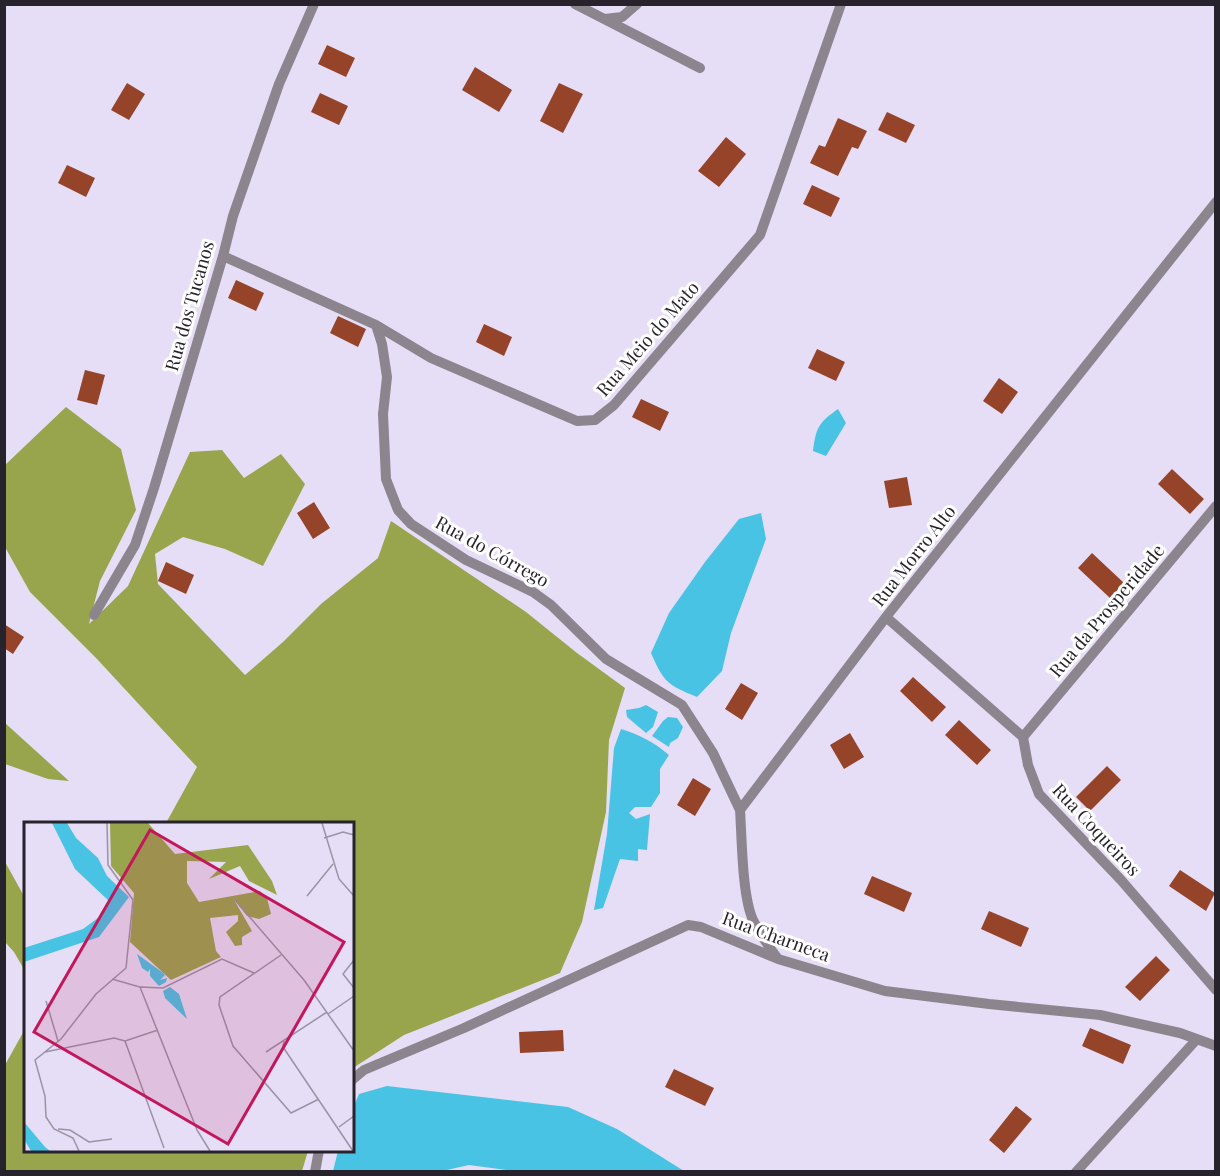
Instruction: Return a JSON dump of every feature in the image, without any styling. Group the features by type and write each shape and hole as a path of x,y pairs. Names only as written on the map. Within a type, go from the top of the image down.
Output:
{"street":[{"name":"Rua dos Tucanos","path":"94,615 135,545 154,488 233,216 279,84 314,4"},
{"path":"575,4 700,68"},
{"path":"604,19 622,17 637,4"},
{"name":"Rua Meio do Mato","path":"223,256 376,325 431,358 577,421 595,420 614,405 760,235 841,4"},
{"name":"Rua Morro Alto","path":"740,810 886,617 1215,202"},
{"name":"Rua do Córrego","path":"376,325 387,377 383,414 386,479 399,510 411,524 466,560 533,592 551,605 606,659 682,705 713,753 740,810"},
{"name":"Rua da Prosperidade","path":"1023,737 1215,506"},
{"path":"886,617 1023,737"},
{"name":"Rua Coqueiros","path":"1023,737 1028,765 1039,794 1121,880 1215,990"},
{"path":"740,810 748,904 753,920 778,959"},
{"name":"Rua Charneca","path":"354,1078 364,1070 464,1028 688,925 701,927 778,959 885,991 1100,1015 1180,1033 1215,1046"},
{"path":"1076,1172 1197,1039"},
{"path":"315,1172 320,1152"}],"green space":[{"path":"66,407 121,449 136,510 100,581 89,624 128,586 190,452 222,450 244,478 281,454 305,484 263,566 225,549 183,537 155,554 158,584 245,675 283,642 321,604 378,558 391,521 526,612 625,688 609,740 606,812 582,922 560,973 404,1035 354,1067 354,822 167,822 197,767 97,659 30,592 5,547 4,466"},
{"path":"5,723 69,781 48,779 5,764"},
{"path":"4,860 24,896 24,969 5,942"},
{"path":"24,1031 24,1152 308,1152 302,1171 5,1171 5,1065"}],"water":[{"path":"838,409 846,423 826,456 813,451 819,427"},
{"path":"761,513 766,539 731,633 722,671 697,697 668,682 651,653 669,613 705,562 739,519"},
{"path":"646,705 658,712 653,727 646,733 627,717 626,710"},
{"path":"668,717 677,718 683,727 678,738 670,743 669,747 652,736"},
{"path":"621,729 646,739 669,755 660,769 660,793 651,807 635,807 629,813 636,819 650,814 647,850 638,849 638,861 620,859 603,908 594,910 607,834 614,748"},
{"path":"387,1086 568,1107 617,1129 684,1171 521,1172 469,1165 438,1172 333,1171 338,1152 354,1152 354,1106 359,1094"}],"building":[{"path":"327,45 355,58 346,77 318,64"},
{"path":"475,67 512,90 499,112 462,90"},
{"path":"127,83 145,94 129,120 111,110"},
{"path":"559,83 583,94 563,133 540,121"},
{"path":"320,93 348,106 339,125 311,112"},
{"path":"887,112 915,125 906,143 878,130"},
{"path":"838,118 867,131 858,149 852,147 838,176 810,163 819,145 825,147"},
{"path":"726,137 746,154 719,187 698,171"},
{"path":"67,165 95,178 86,197 58,183"},
{"path":"812,185 840,198 831,217 803,204"},
{"path":"236,280 264,293 256,311 228,298"},
{"path":"338,316 366,329 358,347 330,333"},
{"path":"484,324 512,337 504,356 476,342"},
{"path":"817,349 845,362 836,381 808,368"},
{"path":"85,370 105,375 97,405 77,400"},
{"path":"999,378 1018,392 1002,414 983,401"},
{"path":"641,399 669,412 660,431 632,417"},
{"path":"1172,469 1204,499 1190,514 1158,484"},
{"path":"907,477 912,505 889,508 884,481"},
{"path":"314,502 330,528 313,539 297,513"},
{"path":"1092,553 1124,583 1110,598 1078,568"},
{"path":"166,562 194,575 186,594 158,581"},
{"path":"4,624 24,637 13,654 4,648"},
{"path":"913,677 946,707 932,722 900,691"},
{"path":"741,683 758,693 742,720 725,709"},
{"path":"959,720 991,750 977,765 945,735"},
{"path":"850,733 864,757 844,769 830,745"},
{"path":"1107,766 1121,780 1090,811 1076,797"},
{"path":"693,778 711,789 695,816 677,805"},
{"path":"1180,870 1215,893 1206,911 1169,886"},
{"path":"872,876 912,893 904,912 864,894"},
{"path":"989,911 1029,928 1021,947 981,929"},
{"path":"1156,956 1170,970 1140,1001 1125,987"},
{"path":"1090,1028 1131,1045 1123,1064 1082,1046"},
{"path":"563,1030 564,1051 520,1053 519,1032"},
{"path":"674,1069 714,1088 705,1106 665,1087"},
{"path":"1016,1106 1032,1119 1004,1153 989,1140"}]}
